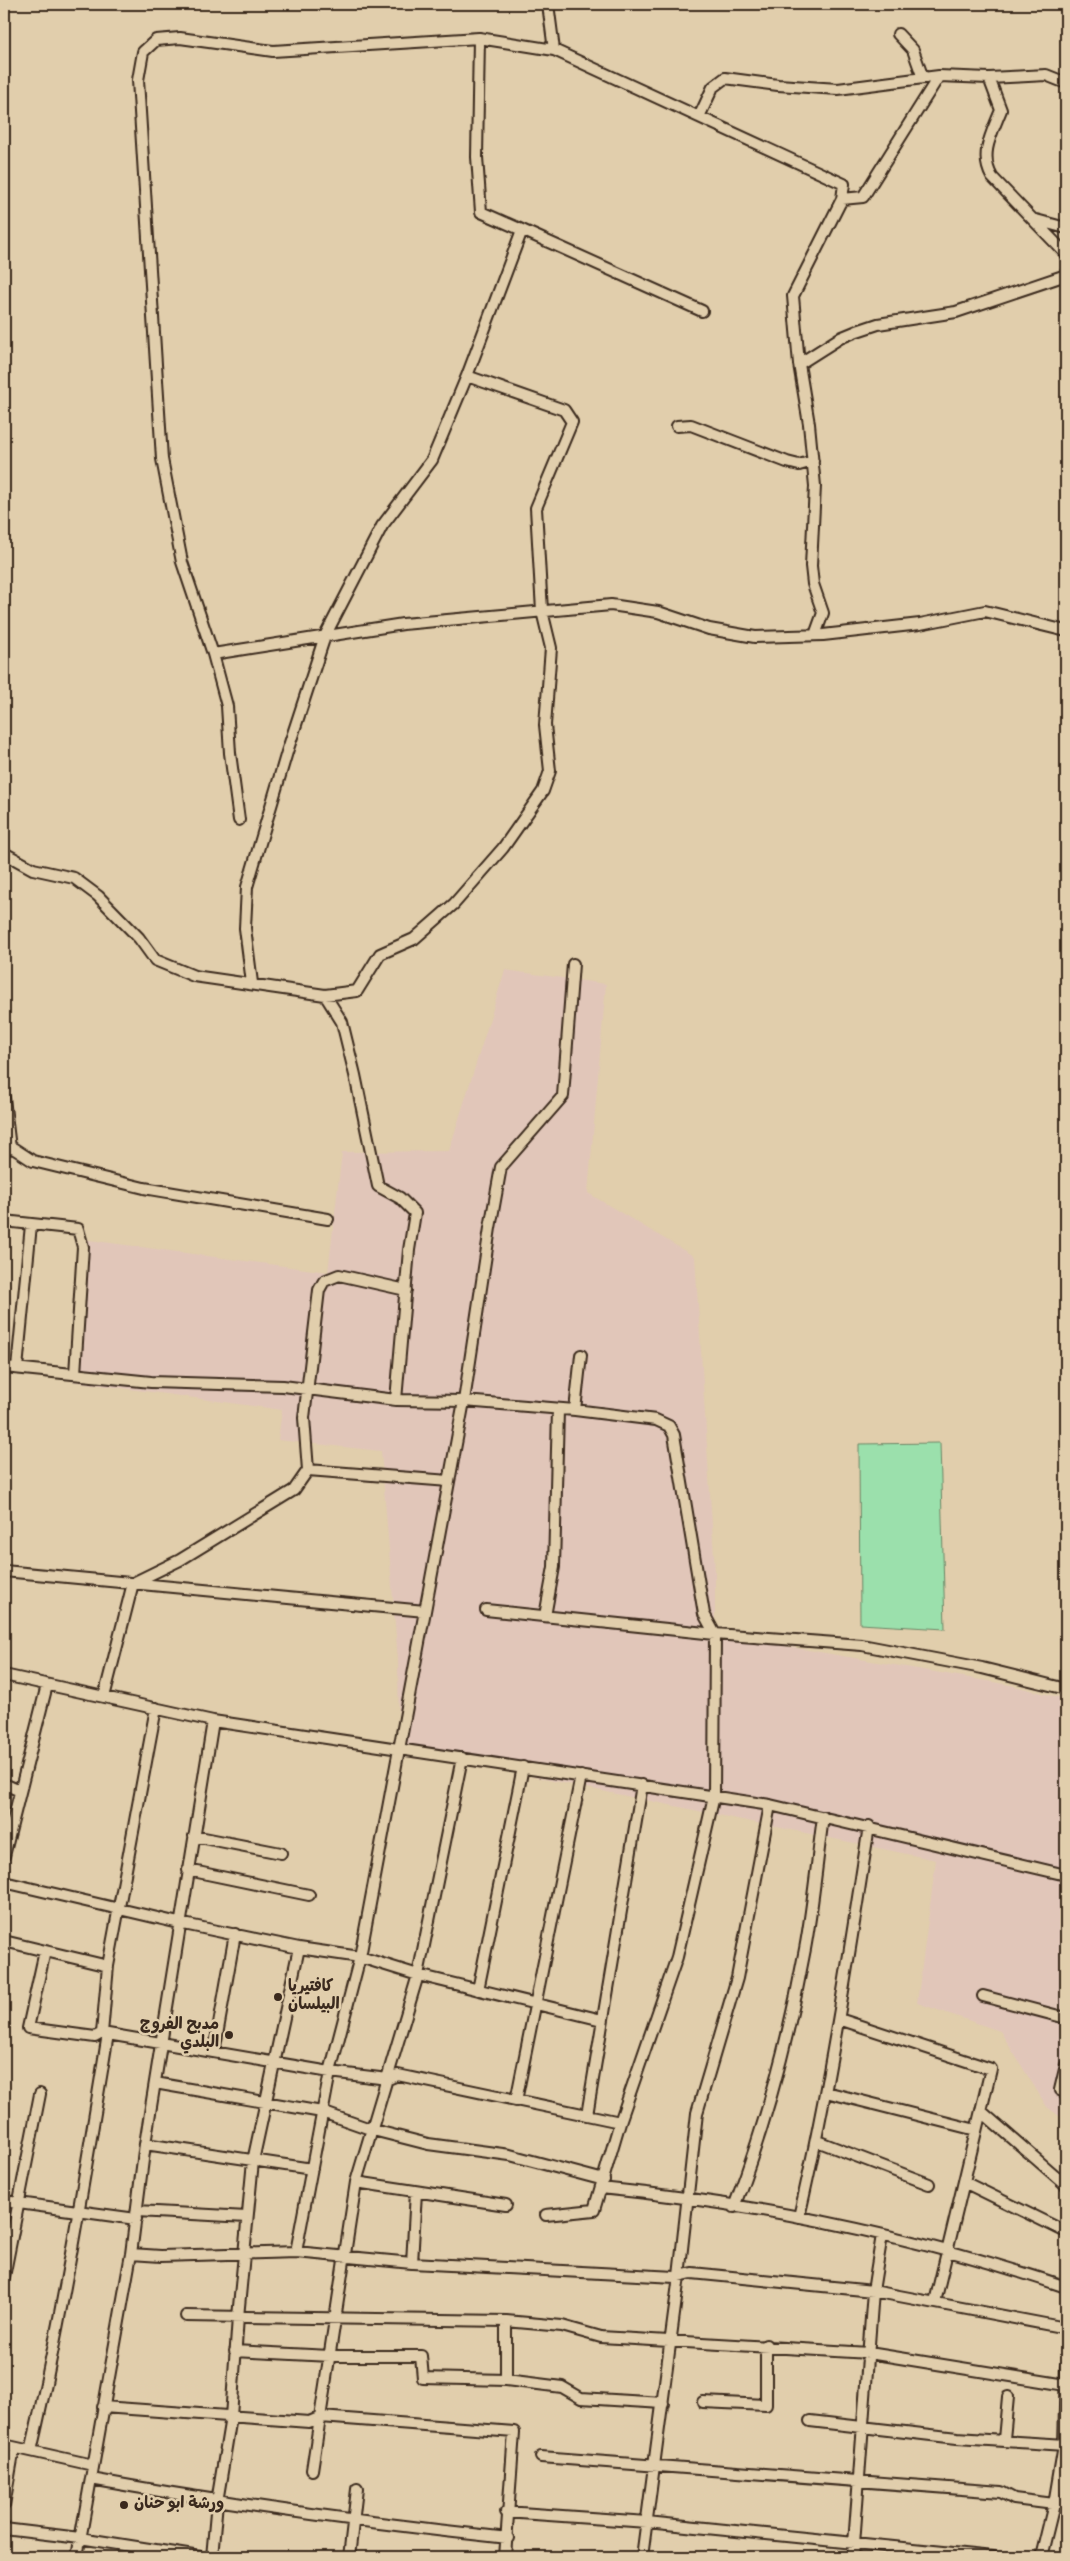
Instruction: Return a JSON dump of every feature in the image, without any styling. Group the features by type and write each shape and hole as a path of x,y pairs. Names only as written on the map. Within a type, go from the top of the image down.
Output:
{"street":[{"path":"548,4 554,50"},
{"path":"898,34 913,50 923,78"},
{"path":"239,820 230,753 227,706 213,654 182,562 162,459 138,80 143,52 156,40 180,38 273,51 479,38 554,50 844,184 842,199 793,296 799,364 816,486 811,566 813,584 823,613 815,635"},
{"path":"479,38 477,157 481,212 702,311"},
{"path":"699,117 713,87 725,78 778,85 838,89 938,76 989,78 1046,75 1066,82"},
{"path":"842,199 863,197 938,76"},
{"path":"989,78 1001,110 985,152 987,168 992,177 1066,254"},
{"path":"1034,219 1066,228"},
{"path":"252,983 245,928 247,887 278,779 325,636 382,526 432,460 467,376 522,230"},
{"path":"799,364 840,338 878,324 956,312 1066,275"},
{"path":"4,853 33,869 74,878 98,896 139,938 155,960 194,976 325,995 357,991 380,954 414,939 454,904 503,848 543,791 550,771 544,725 551,648 542,611 536,508 572,422 564,410 467,376"},
{"path":"677,426 691,425 788,462 799,464 813,461"},
{"path":"213,654 403,624 611,605 658,612 709,629 755,637 815,635 920,624 985,611 1066,631"},
{"path":"296,2252 330,2072 360,1957 464,1401 490,1228 502,1167 563,1096 573,964"},
{"path":"325,995 342,1022 356,1075 378,1186 400,1198 415,1213 409,1250 396,1400"},
{"path":"4,1098 7,1148 33,1160 144,1188 328,1219"},
{"path":"4,1222 78,1229 83,1247 75,1374"},
{"path":"17,1368 31,1225"},
{"path":"104,1697 133,1583 180,1560 294,1490 308,1470 304,1418 319,1290 324,1281 339,1275 406,1290"},
{"path":"575,1410 581,1355"},
{"path":"4,1367 151,1382 283,1386 396,1400 464,1401 575,1410 656,1420 669,1426 672,1430 704,1614 715,1634 714,1796 677,1957 620,2122 594,2210 546,2216"},
{"path":"545,1616 554,1568 558,1410"},
{"path":"308,1470 449,1481"},
{"path":"4,1571 425,1611"},
{"path":"486,1610 715,1634 862,1646 982,1668 1066,1689"},
{"path":"4,1676 213,1721 770,1805 869,1826 976,1855 1066,1874"},
{"path":"4,1856 6,1836 20,1791 47,1685"},
{"path":"30,2451 47,2380 79,2211 105,2034 108,1966 120,1910 156,1708"},
{"path":"77,2557 131,2254 145,2144 179,1923 213,1721"},
{"path":"312,2470 356,2182 374,2130 418,1975 462,1758"},
{"path":"478,1990 523,1768"},
{"path":"516,2100 582,1776"},
{"path":"4,1784 20,1791"},
{"path":"587,2115 642,1785"},
{"path":"642,2557 679,2276 697,2114 737,1978 770,1805"},
{"path":"734,2206 754,2156 787,2036 805,1949 823,1817"},
{"path":"799,2217 817,2141 826,2092 869,1826"},
{"path":"194,1836 281,1852"},
{"path":"188,1870 309,1895"},
{"path":"4,1882 179,1923 299,1948 360,1957 418,1975 602,2020"},
{"path":"214,2052 236,1934"},
{"path":"4,1941 108,1966"},
{"path":"212,2557 217,2502 231,2418 235,2351 253,2161 299,1948"},
{"path":"44,1951 28,2028 95,2037 105,2034 330,2072 388,2078 398,2076 620,2122"},
{"path":"983,1996 1066,2018"},
{"path":"839,2019 991,2069 946,2249 935,2302"},
{"path":"1066,2066 1060,2090 1066,2093"},
{"path":"155,2082 322,2112 374,2130 428,2144 510,2155 603,2184 799,2217 946,2249 1066,2287"},
{"path":"826,2092 976,2130"},
{"path":"4,2277 40,2094"},
{"path":"981,2111 1066,2185"},
{"path":"817,2141 929,2184"},
{"path":"145,2144 312,2170"},
{"path":"356,2182 506,2205"},
{"path":"964,2182 1066,2232"},
{"path":"412,2263 416,2192"},
{"path":"4,2201 79,2211 137,2215 247,2217"},
{"path":"853,2557 873,2292 882,2235"},
{"path":"131,2254 161,2256 296,2252 412,2263 679,2276 692,2273 873,2292 935,2302 1066,2328"},
{"path":"186,2316 336,2320 506,2321 562,2326 601,2337 766,2345 869,2353 1066,2385"},
{"path":"506,2321 506,2380"},
{"path":"704,2402 766,2405 766,2345"},
{"path":"235,2351 330,2356 421,2356 423,2378 506,2380 562,2387 580,2398 663,2403"},
{"path":"1041,2557 1054,2504 1065,2445 1066,2367"},
{"path":"1004,2439 1008,2397"},
{"path":"103,2407 231,2418 309,2422 321,2417 514,2432 506,2512 508,2538 505,2557"},
{"path":"810,2421 957,2438 1004,2439 1065,2445"},
{"path":"4,2505 9,2447 94,2465"},
{"path":"541,2457 655,2464 1001,2492 1014,2499 1054,2504 1066,2501"},
{"path":"91,2479 217,2502 355,2522 508,2538"},
{"path":"349,2557 355,2522 357,2489"},
{"path":"506,2512 647,2522 993,2557"},
{"path":"4,2529 80,2538 200,2557"}],"shaded area":[{"path":"505,970 606,984 588,1193 695,1257 715,1572 715,1634 1010,1685 1066,1699 1066,2121 1047,2107 1000,2031 917,2003 936,1860 399,1749 398,1661 381,1451 278,1440 282,1410 71,1381 81,1239 328,1272 342,1152 449,1151"}],"green space":[{"path":"940,1443 945,1629 860,1624 859,1444"}],"place":[{"name":"كافتيريا البيلسان","path":"278,1997"},
{"name":"مدبح الفروج البلدي","path":"229,2035"},
{"name":"ورشة ابو حنان","path":"124,2505"}]}
